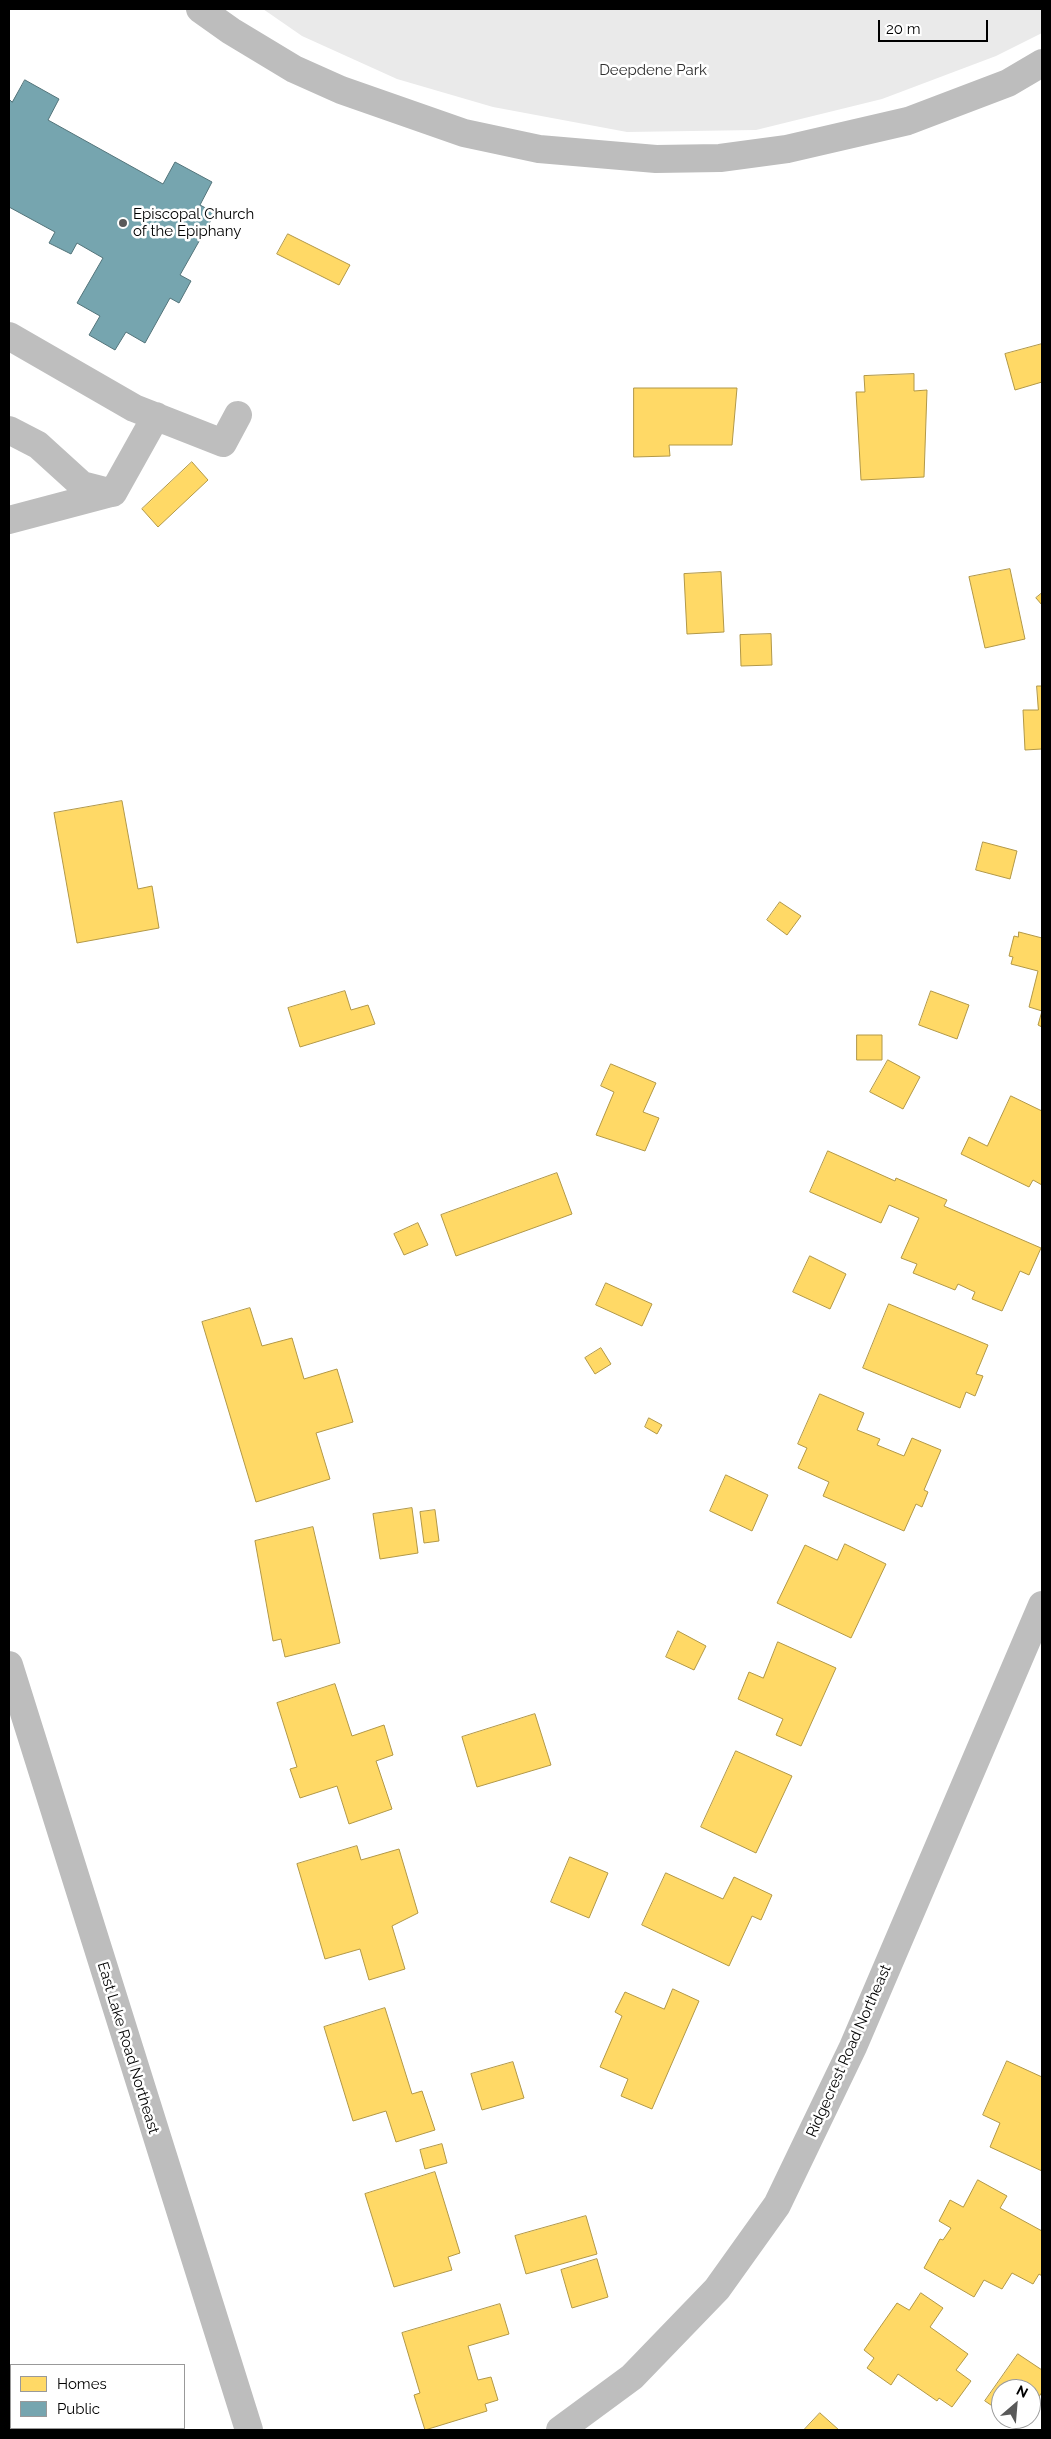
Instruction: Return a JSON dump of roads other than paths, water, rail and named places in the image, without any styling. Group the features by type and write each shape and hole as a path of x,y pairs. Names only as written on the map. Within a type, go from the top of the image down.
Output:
{"main road":[{"path":"200,9 231,31 294,69 341,90 464,133 539,149 656,159 720,158 787,149 908,121 1008,83 1042,63"},
{"name":"East Lake Road Northeast","path":"9,1665 249,2430"}],"street":[{"path":"9,336 134,408 223,443 238,415"},
{"path":"9,520 113,492 156,416"},
{"path":"9,430 38,445 82,485 113,492"},
{"name":"Ridgecrest Road Northeast","path":"560,2430 632,2377 718,2289 777,2205 853,2047 1042,1605"}],"place":[{"name":"Episcopal Church of the Epiphany","path":"123,223"}],"park label":[{"name":"Deepdene Park","path":"653,70"}]}
